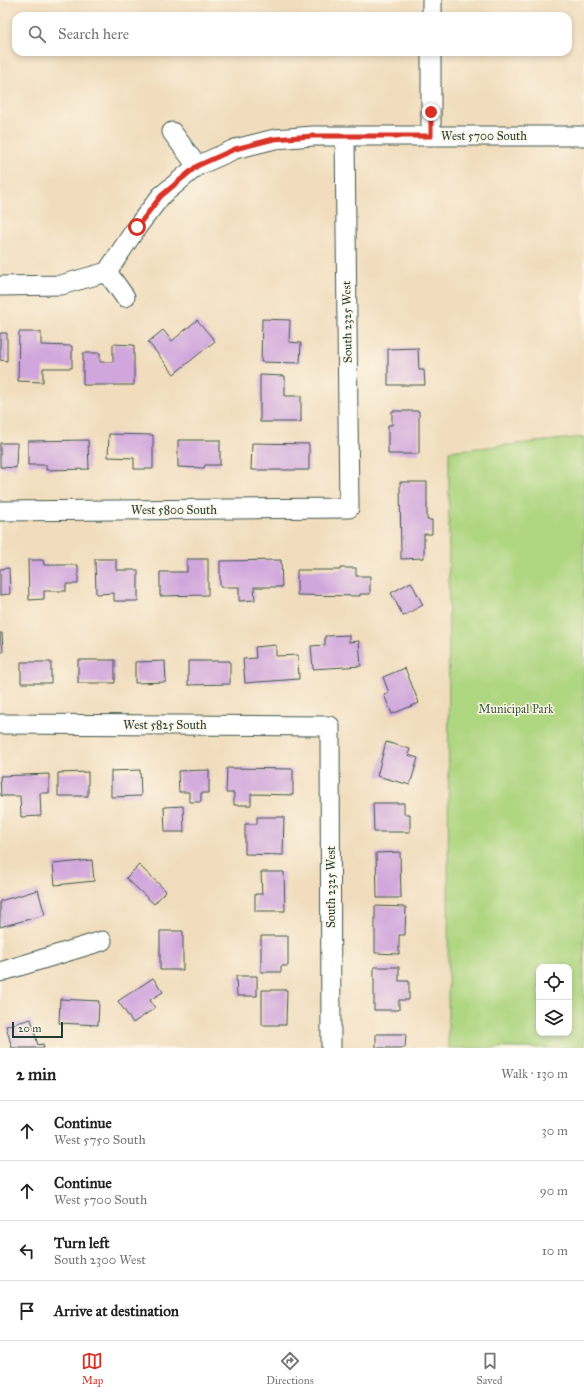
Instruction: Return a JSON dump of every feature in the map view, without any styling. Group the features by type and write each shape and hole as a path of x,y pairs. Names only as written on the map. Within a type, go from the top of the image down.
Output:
{"street":[{"path":"432,0 432,12"},
{"path":"431,56 431,136"},
{"path":"172,132 197,166"},
{"name":"West 5700 South","path":"107,272 137,227 161,196 197,166 235,149 274,139 313,136 584,136"},
{"name":"South 2325 West","path":"345,136 348,508"},
{"path":"0,286 61,285 107,272 125,296"},
{"name":"West 5800 South","path":"0,511 348,508"},
{"name":"West 5825 South","path":"0,724 330,726"},
{"name":"South 2325 West","path":"330,726 331,1048"},
{"path":"0,972 102,941"}],"green space":[{"name":"Municipal Park","path":"584,437 584,1048 448,1048 449,451"}],"building":[{"path":"262,319 290,320 289,342 301,343 300,363 261,362"},
{"path":"197,320 215,341 174,374 148,342 163,330 172,341"},
{"path":"19,332 41,332 41,345 72,346 72,368 43,368 43,382 18,381"},
{"path":"0,333 7,333 7,361 0,360"},
{"path":"113,344 134,345 134,385 83,385 83,353 100,353 100,362 113,362"},
{"path":"418,348 419,370 424,370 425,385 388,385 388,349"},
{"path":"260,375 285,376 285,396 301,396 301,422 260,422"},
{"path":"392,411 419,411 419,454 388,454 388,425 392,425"},
{"path":"109,434 153,435 153,469 134,469 134,458 108,457"},
{"path":"88,440 89,469 46,470 46,465 28,465 28,441"},
{"path":"178,440 220,440 220,465 205,465 204,468 178,467"},
{"path":"0,443 17,443 16,468 0,467"},
{"path":"252,443 309,444 309,470 251,470"},
{"path":"400,482 427,482 427,520 432,520 432,534 424,534 424,558 401,559"},
{"path":"95,559 116,559 116,570 138,570 138,601 114,601 114,593 96,594"},
{"path":"187,559 208,559 208,595 160,596 160,572 187,572"},
{"path":"28,560 43,560 44,565 78,565 78,584 66,584 66,591 44,591 44,599 29,600"},
{"path":"281,560 282,587 254,587 255,600 239,601 239,587 220,587 220,561"},
{"path":"9,568 10,594 0,595 0,569"},
{"path":"340,568 356,568 356,576 370,576 370,594 360,594 360,596 297,595 297,570 340,570"},
{"path":"411,582 423,605 403,616 391,593"},
{"path":"0,633 2,633 3,652 0,652"},
{"path":"349,635 349,642 359,641 361,666 313,669 311,646 325,645 325,636"},
{"path":"276,645 276,656 298,655 299,679 245,683 243,659 256,658 255,647"},
{"path":"78,660 115,660 115,683 78,683"},
{"path":"165,661 166,682 135,683 135,662"},
{"path":"188,661 230,661 230,684 188,685"},
{"path":"21,662 51,662 51,683 21,683"},
{"path":"405,668 419,703 392,714 384,695 389,693 383,677"},
{"path":"386,742 410,749 408,755 418,758 410,785 377,776"},
{"path":"227,768 293,769 293,795 251,794 251,805 234,805 234,793 226,793"},
{"path":"140,770 141,796 111,797 111,771"},
{"path":"209,770 209,793 201,793 201,802 189,802 189,792 179,792 178,771"},
{"path":"88,772 88,796 58,796 58,773"},
{"path":"49,774 49,793 40,793 41,816 21,817 20,796 1,796 0,776"},
{"path":"373,803 404,803 404,814 410,814 410,832 374,832"},
{"path":"183,806 184,832 165,832 164,807"},
{"path":"257,817 284,817 283,855 245,854 245,824 257,824"},
{"path":"400,852 401,898 377,898 376,853"},
{"path":"92,860 94,881 55,885 53,864"},
{"path":"139,865 166,891 154,904 126,878"},
{"path":"261,872 284,872 285,911 255,911 255,894 262,894"},
{"path":"38,890 45,915 0,927 0,901"},
{"path":"375,906 406,907 405,935 399,935 399,954 375,953"},
{"path":"160,931 183,931 183,970 160,970"},
{"path":"261,936 288,936 288,966 281,966 281,972 261,972"},
{"path":"374,967 399,967 399,981 409,981 409,1000 399,1000 399,1010 374,1010"},
{"path":"236,976 257,976 257,996 237,996"},
{"path":"153,978 163,992 150,1000 155,1008 133,1023 118,1001"},
{"path":"262,990 287,990 286,1025 262,1025"},
{"path":"60,999 99,1001 98,1025 59,1023"},
{"path":"31,1019 38,1045 43,1044 44,1048 12,1048 6,1026"},
{"path":"376,1034 406,1034 405,1048 376,1048"}],"route":[{"path":"137,227 161,196 197,166 235,149 274,139 313,136 431,136 431,112"}]}
